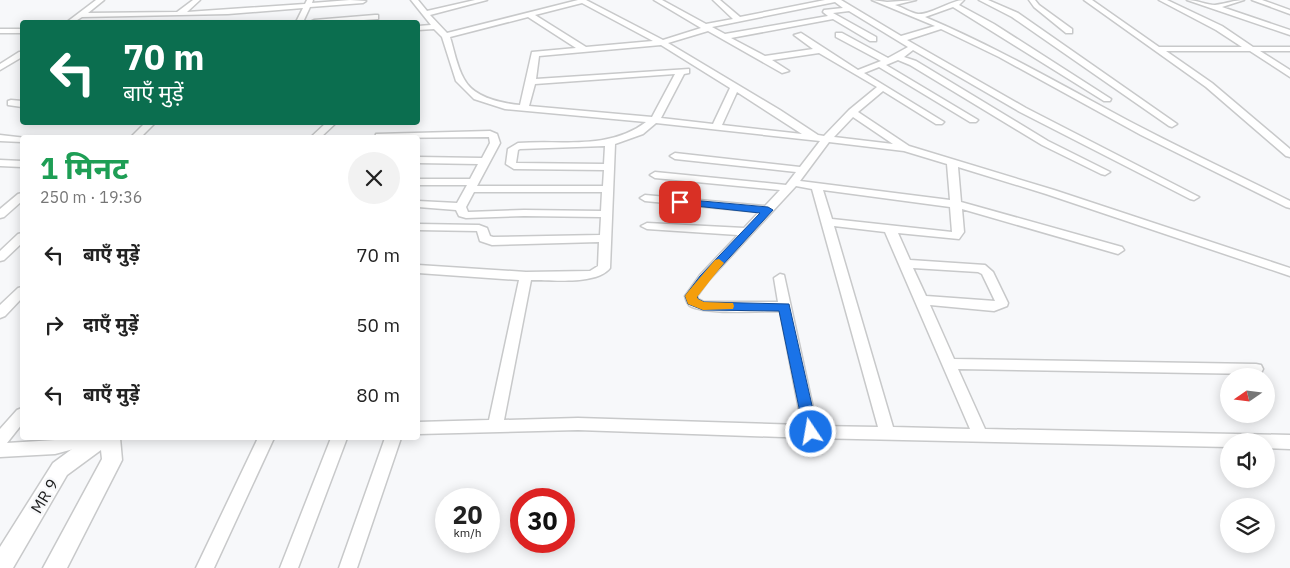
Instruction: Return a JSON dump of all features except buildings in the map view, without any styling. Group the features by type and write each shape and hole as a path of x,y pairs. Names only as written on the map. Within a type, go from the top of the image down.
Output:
{"street":[{"path":"73,20 101,0"},
{"path":"179,14 197,0"},
{"path":"80,15 228,12 308,3 363,0 377,20"},
{"path":"414,0 446,36 460,81 477,97 505,106 655,120 906,148 952,161 1290,272"},
{"path":"425,14 484,0"},
{"path":"656,0 785,71"},
{"path":"716,0 738,19"},
{"path":"524,107 531,82 535,54 662,43 738,19 836,0 848,9 1023,110 1194,197"},
{"path":"875,0 943,26 1178,150 1290,204"},
{"path":"888,4 913,0"},
{"path":"982,0 1015,15 1172,124"},
{"path":"1032,0 1040,9 1069,30"},
{"path":"1087,0 1209,85 1290,154"},
{"path":"1162,0 1195,15 1290,74"},
{"path":"1190,0 1290,33"},
{"path":"1215,7 1241,0"},
{"path":"1255,0 1290,12"},
{"path":"446,36 582,1 662,43 821,139"},
{"path":"301,20 308,3"},
{"path":"919,16 958,3 1107,99"},
{"path":"814,5 873,39"},
{"path":"1243,16 1277,7"},
{"path":"827,12 848,9"},
{"path":"223,20 228,12"},
{"path":"530,15 583,49"},
{"path":"724,37 834,17"},
{"path":"1276,28 1290,24"},
{"path":"901,39 943,26"},
{"path":"420,28 436,27"},
{"path":"3,31 20,30"},
{"path":"839,35 973,120"},
{"path":"798,36 939,122"},
{"path":"857,73 898,57 913,47"},
{"path":"1278,48 1290,55"},
{"path":"1158,49 1290,49"},
{"path":"764,59 820,50"},
{"path":"0,68 20,55"},
{"path":"898,57 913,63 1045,144 1105,172"},
{"path":"531,82 704,69"},
{"path":"608,166 518,167 510,164 514,149 518,146 610,143 638,135 655,120 681,71"},
{"path":"716,127 735,87"},
{"path":"784,307 703,306 693,302 691,296 704,278 791,186 804,170 821,139 883,88"},
{"path":"1088,102 1131,96"},
{"path":"11,103 20,104"},
{"path":"852,112 906,148"},
{"path":"137,135 149,125"},
{"path":"318,135 329,125"},
{"path":"420,135 490,134 494,136 495,144 462,207 462,212 466,215 524,213 608,214"},
{"path":"0,138 20,139"},
{"path":"420,269 526,276 592,275 598,273 604,268 610,143"},
{"path":"674,156 804,170"},
{"path":"420,160 485,161"},
{"path":"828,222 955,236 958,234 952,161"},
{"path":"0,163 20,164"},
{"path":"655,175 791,186 816,186 956,204 1118,250"},
{"path":"420,182 473,186 607,189"},
{"path":"816,186 828,222 887,434"},
{"path":"0,214 6,205 20,197"},
{"path":"646,198 768,210"},
{"path":"420,204 462,207"},
{"path":"647,226 748,232"},
{"path":"420,227 479,228 483,230 484,238 492,241 604,238"},
{"path":"890,229 980,435"},
{"path":"0,257 20,239"},
{"path":"905,264 981,268 986,272 1002,303 994,307 921,300"},
{"path":"495,426 526,276"},
{"path":"780,278 784,307 811,432"},
{"path":"2,308 20,294"},
{"path":"949,364 1220,369"},
{"path":"0,440 20,416"},
{"path":"420,428 597,424 887,434 1220,440"},
{"path":"0,450 54,447 83,440"},
{"name":"MR 9","path":"0,568 60,469 99,440"},
{"path":"56,568 112,460 110,440"},
{"path":"205,568 265,440"},
{"path":"289,568 338,440"},
{"path":"348,568 393,440"},
{"path":"1275,441 1290,442"}],"slow traffic":[{"path":"719,263 704,278 691,296 693,302 703,306 728,306"}],"route":[{"path":"680,202 768,210 704,278 691,296 693,302 703,306 784,307 811,432"}]}
